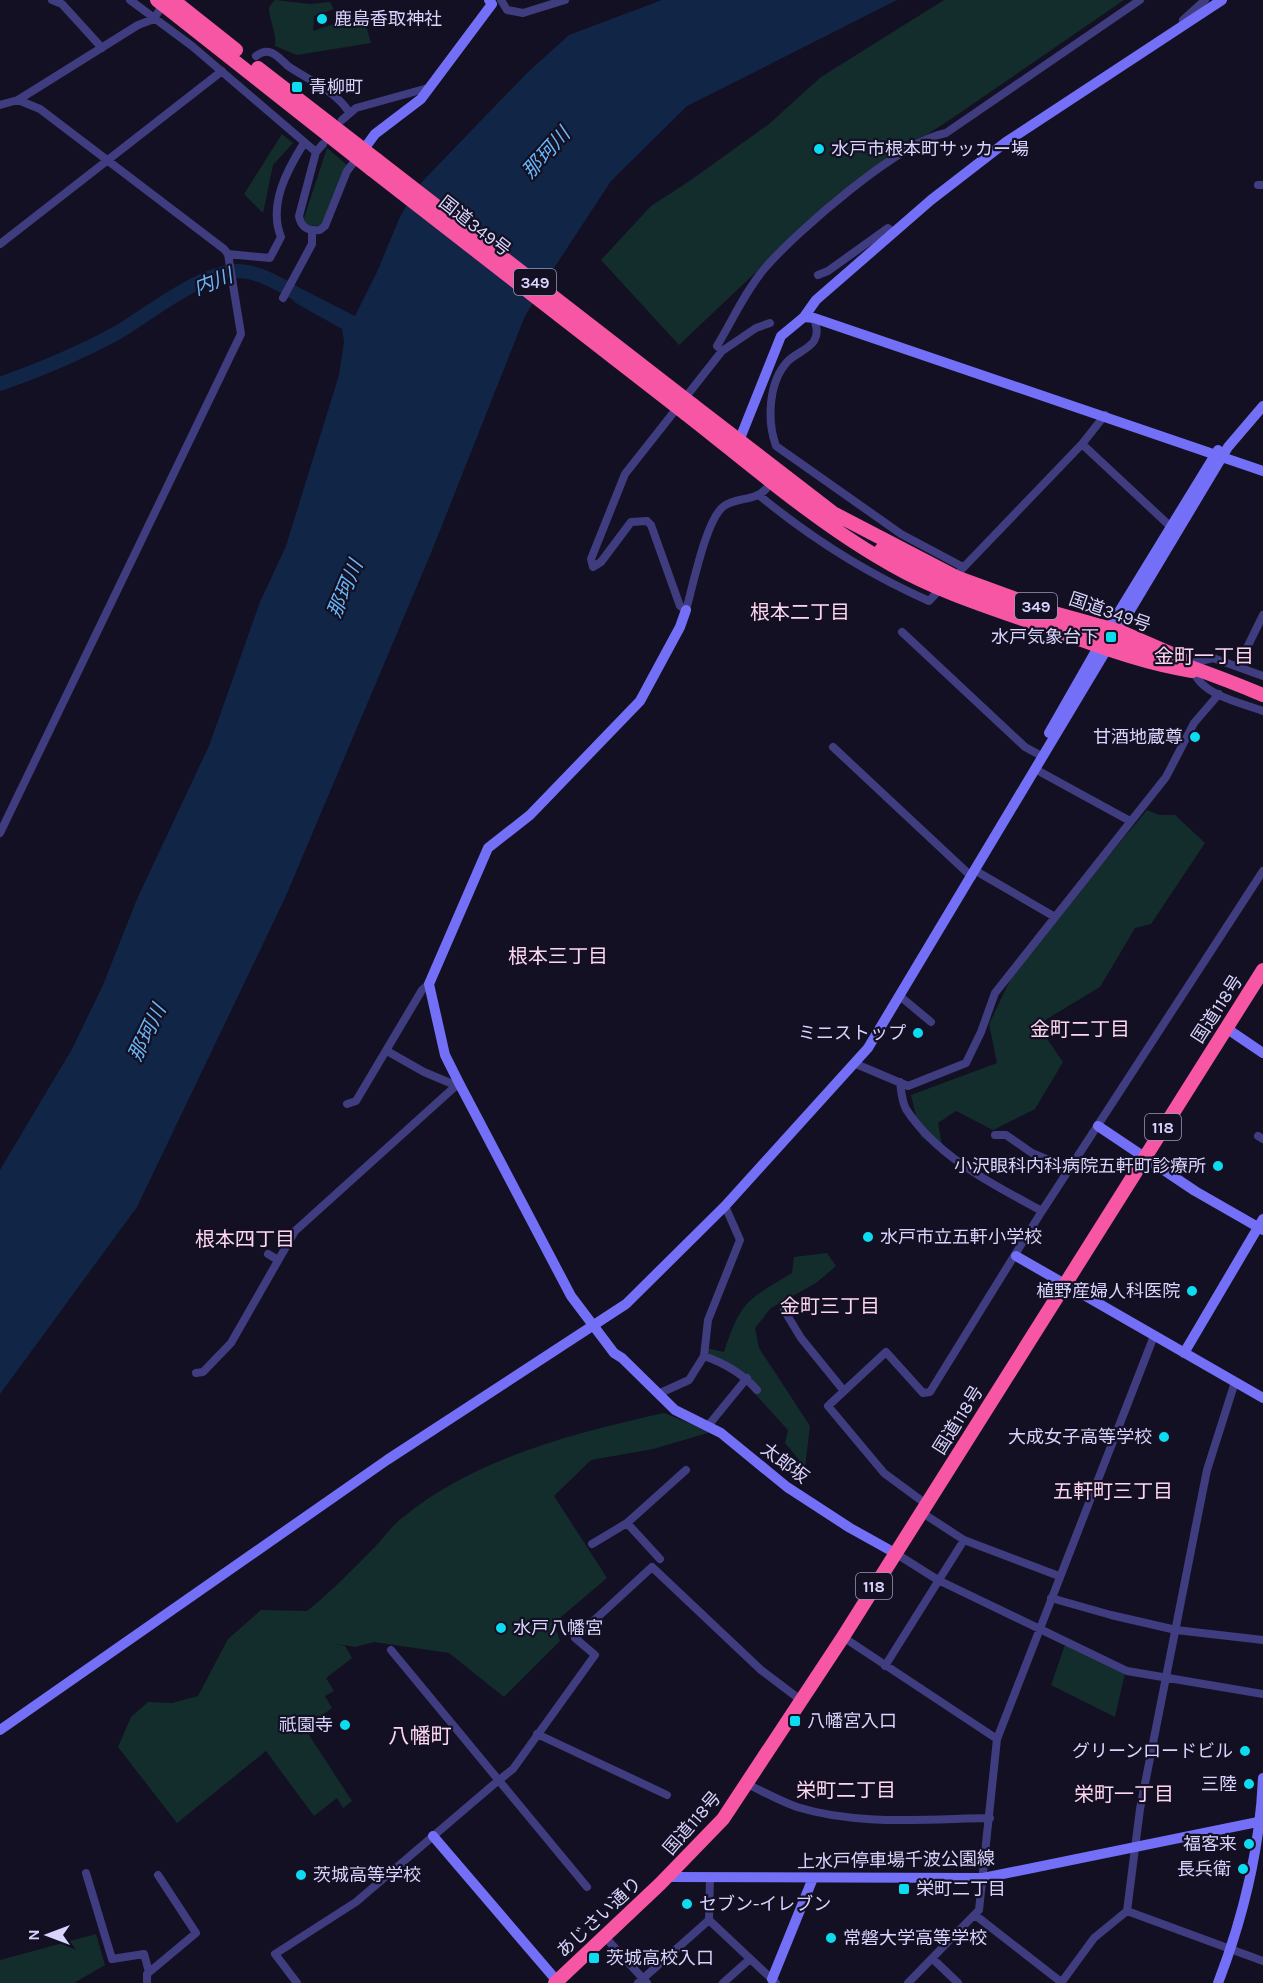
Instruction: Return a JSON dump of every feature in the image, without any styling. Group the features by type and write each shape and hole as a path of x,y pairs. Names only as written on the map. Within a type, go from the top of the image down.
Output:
{"highway":[{"name":"国道349号","path":"171,2 374,164 892,566 940,589 1102,649 1160,666 1193,667"},
{"name":"国道349号","path":"832,519 1054,613 1114,629 1193,667 1263,694"},
{"name":"国道349号","path":"832,519 881,550 971,593 1263,694"},
{"name":"国道118号","path":"668,1877 707,1838 747,1784 802,1701 1263,970"},
{"name":"あじさい通り","path":"556,1982 668,1877"}],"street":[{"path":"52,0 62,4 102,48"},
{"path":"130,0 222,71 316,152"},
{"path":"323,144 316,152 299,216 303,227 312,230 320,230 325,226 347,171 375,134 411,108 495,1 507,10 523,13 565,0"},
{"path":"722,351 717,346 764,269 844,195 866,177 920,144 946,133 1140,0"},
{"path":"1183,25 1183,20 1205,0"},
{"path":"737,447 780,336 809,318 816,300 893,232 1015,135 1222,0"},
{"path":"0,105 18,100 138,25 154,19 171,2"},
{"path":"256,56 263,52 272,52 335,97 349,112"},
{"path":"0,244 222,71"},
{"path":"342,120 349,112 364,105 429,87"},
{"path":"18,100 40,109 110,160 228,254 270,258 281,237 275,215 280,195 290,164 304,143"},
{"path":"818,275 828,271 888,228 893,232"},
{"path":"283,298 312,244 312,230"},
{"path":"0,832 241,334 228,254"},
{"path":"809,318 1105,415 1263,471"},
{"path":"809,318 817,333 813,343 783,366 770,404 769,427 776,446 788,461 959,572 1082,444 1105,415"},
{"path":"686,609 680,606 651,525 647,521 631,522 601,562 593,567 591,559 625,474 722,351 756,328 770,323"},
{"path":"1114,629 1171,527 1218,456 1263,404"},
{"path":"1082,444 1171,527"},
{"path":"1005,822 1038,754 1218,456"},
{"path":"347,1104 356,1101 422,990 429,984 488,848 530,815 640,701 680,627 715,514 734,501 760,496 766,489"},
{"path":"760,496 780,513 879,579 929,601 940,589"},
{"path":"1238,666 1263,615"},
{"path":"902,632 1025,747 1038,754"},
{"path":"0,1730 387,1460 626,1304 725,1206 856,1064 901,997 1005,822 1102,649"},
{"path":"1263,676 1213,658 1193,667 1198,680 1219,694 1263,711"},
{"path":"856,1064 908,1086 966,1063 981,1032 995,993 1166,777 1194,723 1219,694"},
{"path":"833,747 974,874 1055,917"},
{"path":"1035,769 1130,821"},
{"path":"1059,1576 964,1540 884,1473 828,1406 886,1352 923,1393 930,1392 1042,1211 1263,872"},
{"name":"太郎坂","path":"429,984 445,1054 457,1084 572,1296 614,1353 622,1358 675,1410 721,1433 787,1486 850,1528 895,1553"},
{"path":"901,997 931,1022"},
{"path":"1226,1028 1263,1053"},
{"path":"196,1373 203,1372 231,1343 286,1244 308,1218 457,1084 424,1072 387,1051"},
{"path":"900,1082 905,1107 930,1139 989,1183 1042,1211"},
{"path":"1098,1126 1143,1158 1261,1225 1184,1353"},
{"path":"994,1135 1006,1135 1032,1153 1070,1169"},
{"path":"658,1394 689,1380 704,1356 708,1320 740,1240 725,1206"},
{"path":"268,1254 278,1260"},
{"path":"1016,1256 1263,1398"},
{"path":"784,1310 801,1338 844,1391"},
{"path":"908,1983 979,1910 997,1739 1154,1336"},
{"path":"704,1356 717,1360 747,1378 758,1390"},
{"path":"707,1426 747,1378"},
{"path":"975,1915 1061,1983 1094,1938 1126,1911 1135,1848 1207,1470 1235,1382"},
{"path":"592,1544 627,1523 686,1470"},
{"path":"627,1523 660,1559"},
{"path":"885,1666 964,1540"},
{"path":"895,1553 901,1554 938,1580 1040,1627 1127,1671 1263,1694"},
{"path":"297,1983 275,1954 356,1902 501,1781 595,1655 575,1638 652,1567 761,1670 802,1701"},
{"path":"1051,1598 1111,1616 1176,1630 1263,1640"},
{"path":"843,1636 997,1739"},
{"path":"391,1650 587,1887"},
{"path":"537,1734 667,1795"},
{"path":"1218,1983 1231,1950 1262,1821 1263,1778"},
{"path":"747,1784 778,1799 814,1811 877,1820 990,1818"},
{"name":"上水戸停車場千波公園線","path":"668,1877 983,1878 1262,1821"},
{"path":"433,1836 556,1982"},
{"path":"87,1873 112,1959 144,1954 149,1972 147,1983"},
{"path":"149,1972 196,1933 158,1875"},
{"path":"605,1937 643,1981 709,1920 710,1877"},
{"path":"709,1920 774,1981 813,1878"},
{"path":"1126,1911 1263,1961"},
{"path":"723,1983 750,1959"},
{"path":"933,1959 958,1983"}],"green space":[{"path":"275,0 310,4 330,2 334,9 314,16 313,31 363,14 371,43 297,55 275,46 269,7"},
{"name":"水戸市根本町サッカー場","path":"944,0 1124,0 948,121 863,175 814,217 679,345 601,260 651,206 769,124 821,77"},
{"path":"282,134 293,143 273,165 263,213 244,194"},
{"path":"327,148 347,165 326,220 320,226 306,225 304,218"},
{"path":"1147,810 1159,815 1175,815 1205,843 1151,924 1135,928 1100,987 1042,1022 1043,1033 1063,1062 1035,1109 993,1130 956,1111 938,1123 943,1151 921,1137 911,1095 997,1063 989,1024 1017,966"},
{"path":"827,1253 836,1266 816,1283 771,1308 755,1328 759,1348 810,1426 805,1467 785,1443 788,1430 728,1364 705,1356 706,1348 724,1352 741,1312 755,1296 792,1273 794,1257"},
{"path":"664,1413 711,1432 653,1449 591,1460 554,1496 607,1578 554,1623 560,1641 504,1697 449,1653 374,1642 355,1647 331,1643 345,1646 352,1658 326,1678 334,1691 325,1696 332,1708 313,1722 316,1730 309,1735 352,1801 343,1808 337,1798 314,1816 266,1751 177,1823 118,1747 131,1717 148,1702 172,1703 198,1696 228,1639 261,1610 307,1611 349,1573 398,1521 431,1497 461,1479 527,1450 595,1429"},
{"path":"1065,1645 1125,1673 1115,1717 1051,1685"},
{"path":"96,1934 105,1965 74,1983 0,1983 0,1960"}],"water":[{"name":"那珂川","path":"662,0 897,0 687,106 611,181 554,268 525,316 431,553 285,898 137,1207 0,1394 0,1170 72,1049 103,985 137,899 209,746 260,602 286,546 339,375 344,342 342,329 294,302 302,289 355,316 377,272 399,219 417,187 527,73 569,35"}],"waterway":[{"name":"内川","path":"0,384 60,361 103,340 191,286 223,273 238,271 257,274 313,303"}],"place":[{"name":"鹿島香取神社","path":"322,19"},
{"name":"青柳町","path":"297,87"},
{"name":"水戸市根本町サッカー場","path":"819,149"},
{"name":"水戸気象台下","path":"1111,637"},
{"name":"甘酒地蔵尊","path":"1195,737"},
{"name":"ミニストップ","path":"918,1033"},
{"name":"小沢眼科内科病院五軒町診療所","path":"1218,1166"},
{"name":"水戸市立五軒小学校","path":"868,1237"},
{"name":"植野産婦人科医院","path":"1192,1291"},
{"name":"大成女子高等学校","path":"1164,1437"},
{"name":"水戸八幡宮","path":"501,1628"},
{"name":"八幡宮入口","path":"795,1721"},
{"name":"祇園寺","path":"345,1725"},
{"name":"グリーンロードビル","path":"1245,1751"},
{"name":"三陸","path":"1249,1784"},
{"name":"福客来","path":"1249,1844"},
{"name":"長兵衛","path":"1243,1869"},
{"name":"茨城高等学校","path":"301,1875"},
{"name":"栄町二丁目","path":"904,1889"},
{"name":"セブン-イレブン","path":"687,1904"},
{"name":"常磐大学高等学校","path":"831,1938"},
{"name":"茨城高校入口","path":"594,1958"}],"district":[{"name":"根本二丁目","path":"800,612"},
{"name":"金町一丁目","path":"1204,656"},
{"name":"根本三丁目","path":"558,956"},
{"name":"金町二丁目","path":"1080,1029"},
{"name":"根本四丁目","path":"245,1239"},
{"name":"金町三丁目","path":"830,1306"},
{"name":"五軒町三丁目","path":"1113,1491"},
{"name":"八幡町","path":"420,1736"},
{"name":"栄町二丁目","path":"846,1790"},
{"name":"栄町一丁目","path":"1124,1794"}]}
